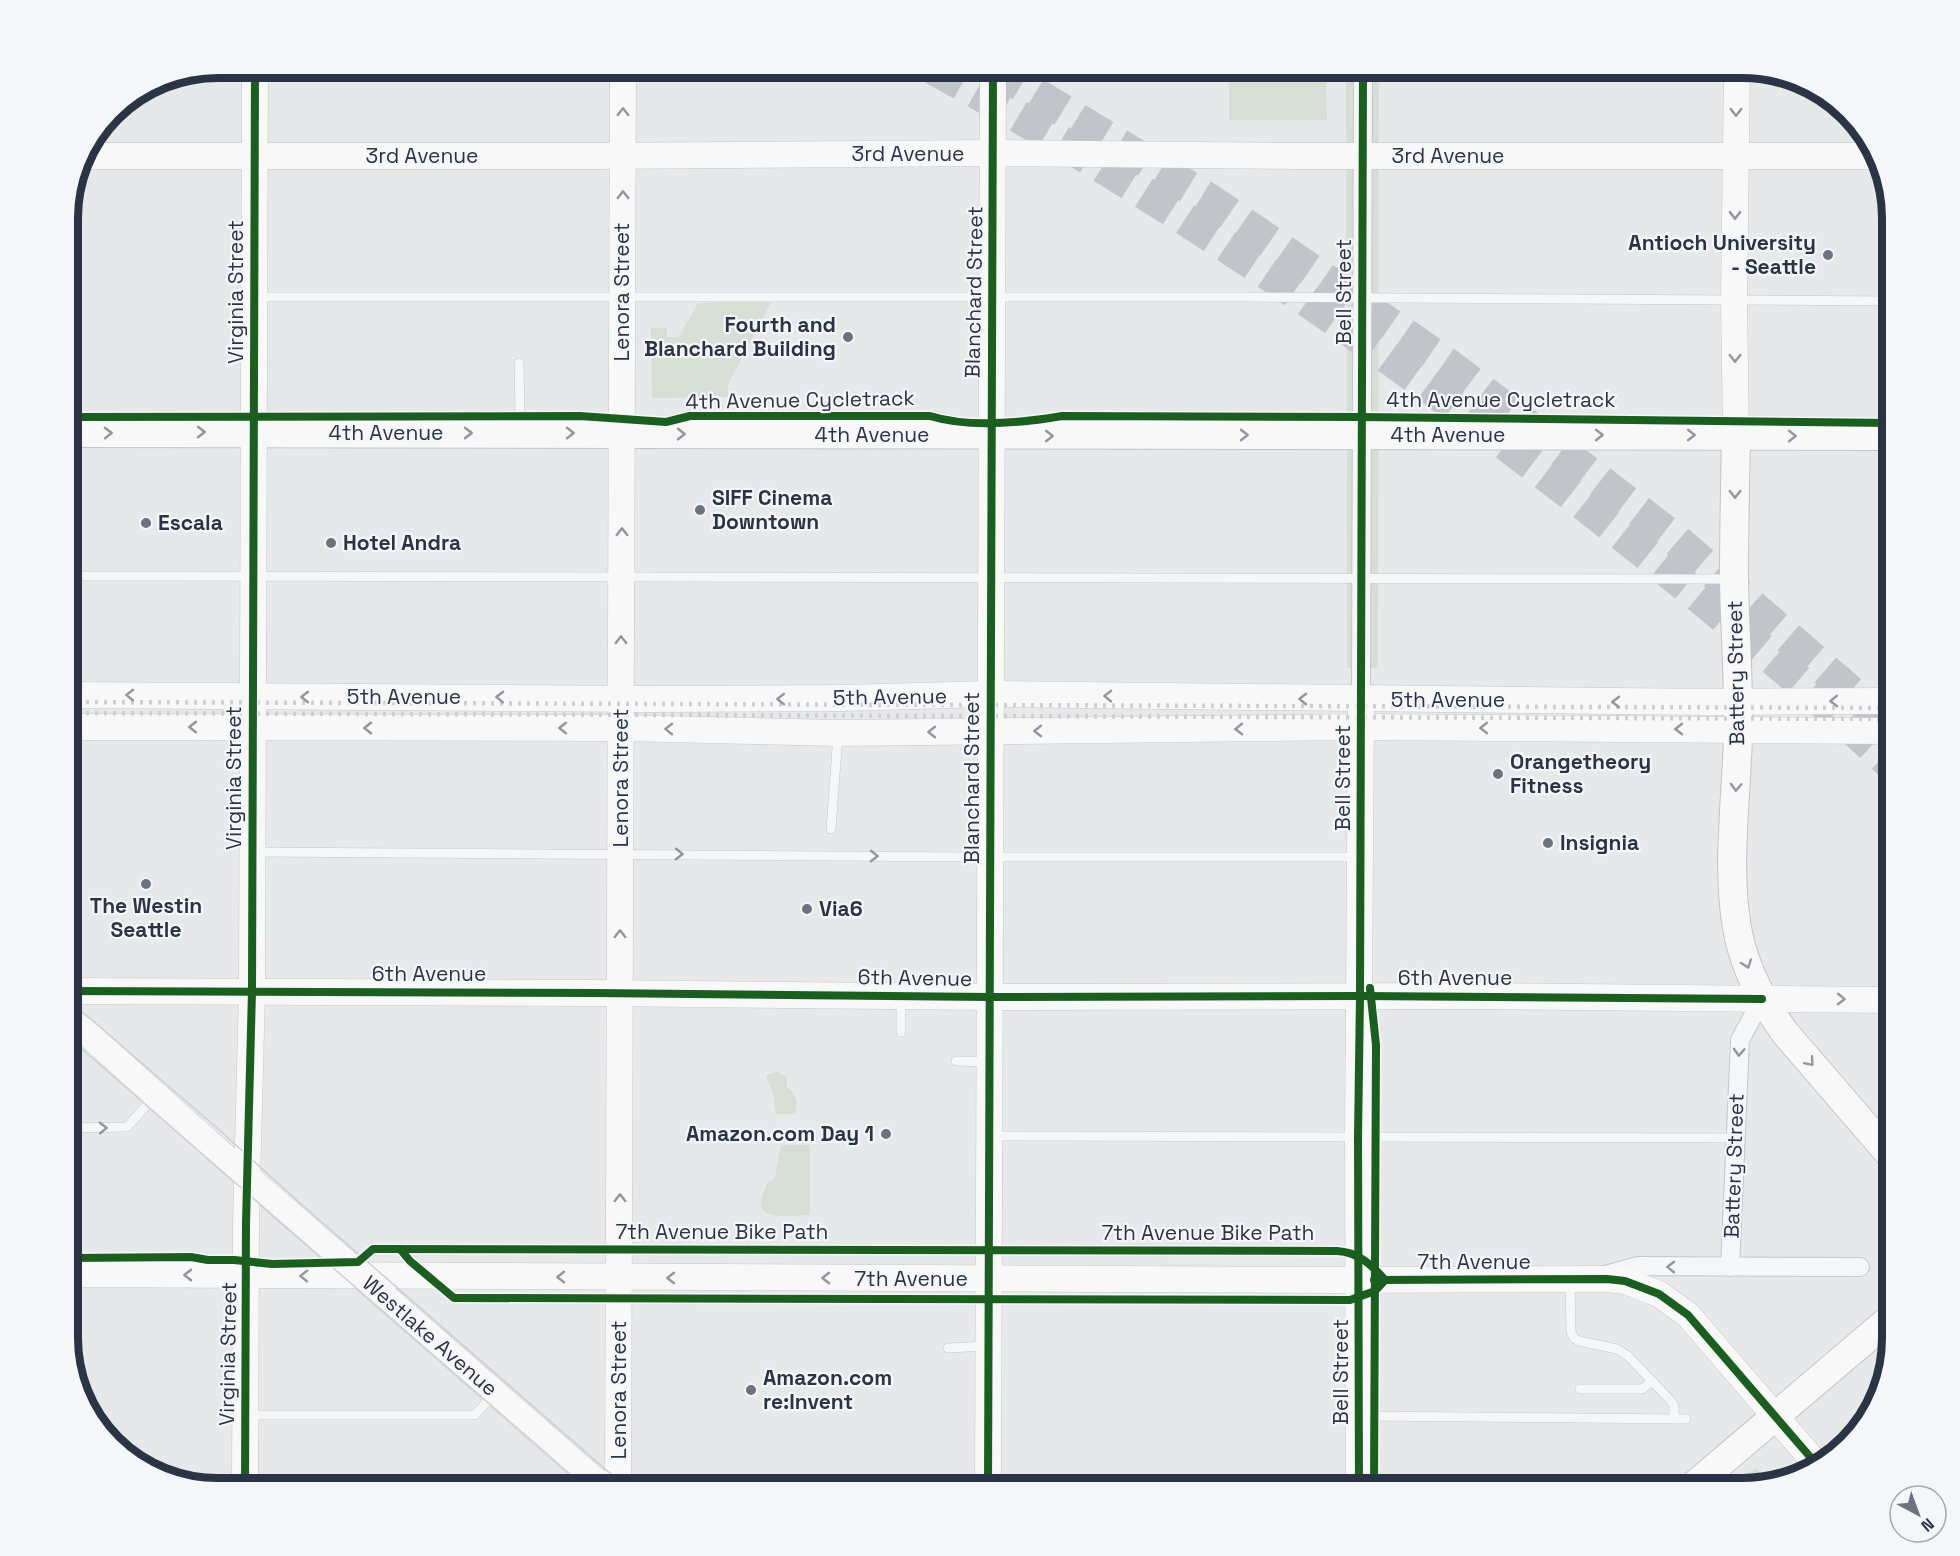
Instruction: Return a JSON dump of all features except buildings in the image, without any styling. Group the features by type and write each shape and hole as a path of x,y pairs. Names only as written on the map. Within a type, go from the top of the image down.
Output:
{"main road":[{"name":"Virginia Street","path":"245,1478 252,991 251,727 255,78"},
{"name":"Lenora Street","path":"618,1478 623,78"},
{"name":"Blanchard Street","path":"988,1478 993,78"},
{"name":"Battery Street","path":"1737,78 1736,156 1746,300 1736,435 1734,579 1738,716 1734,852 1735,912 1745,961 1762,999"},
{"name":"3rd Avenue","path":"93,156 993,153 1868,156"},
{"name":"4th Avenue","path":"78,433 1882,436"},
{"name":"5th Avenue","path":"78,695 621,699 840,698 991,694 1361,699 1738,716 1882,730"},
{"name":"Bell Street","path":"1359,1478 1358,1137 1361,699"},
{"name":"5th Avenue","path":"78,727 621,728 838,733 1361,727 1738,716 1882,702"},
{"name":"6th Avenue","path":"78,991 1882,1000"},
{"path":"1762,999 1786,1034 1882,1144"},
{"name":"Westlake Avenue","path":"78,1025 593,1478"},
{"name":"7th Avenue","path":"78,1274 619,1278 1580,1279"},
{"path":"1580,1279 1625,1281 1651,1290 1674,1303 1700,1328 1812,1459"},
{"path":"1703,1478 1882,1326"}],"street":[{"name":"Bell Street","path":"1361,699 1363,78"},
{"name":"Battery Street","path":"1730,1267 1740,1040 1762,999"},
{"name":"7th Avenue","path":"1580,1279 1638,1266 1860,1267"}],"lane":[{"path":"254,297 1362,297 1882,301"},
{"path":"518,433 519,363"},
{"path":"78,576 1734,579"},
{"path":"831,829 838,733"},
{"path":"251,852 1360,857"},
{"path":"901,996 901,1032"},
{"path":"956,1061 988,1062"},
{"path":"78,1128 127,1127 155,1095"},
{"path":"989,1136 1734,1138"},
{"path":"1580,1279 1571,1332 1574,1338 1617,1349 1628,1356 1674,1406 1674,1419"},
{"path":"948,1348 989,1346"},
{"path":"1580,1389 1642,1389 1652,1381"},
{"path":"245,1415 475,1415 495,1393"},
{"path":"1359,1416 1686,1419"}],"shaded area":[{"path":"1229,78 1326,78 1327,120 1229,120"},
{"path":"1346,78 1379,78 1378,668 1347,668"},
{"path":"772,301 728,384 728,397 652,398 651,328 667,328 667,337 679,337 698,303"},
{"path":"777,1071 787,1078 787,1087 795,1096 795,1114 776,1114 773,1093 766,1076"},
{"path":"781,1145 810,1145 810,1215 779,1216 765,1212 761,1207 761,1200 768,1182 775,1177"},
{"path":"1756,1468 1763,1476 1760,1477 1744,1478"}],"tunnel":[{"path":"951,78 1098,164 1179,215 1415,377 1568,492 1692,591 1814,694 1882,756"},
{"path":"1009,78 1208,199 1446,363 1675,539 1882,719"}],"tram line":[{"path":"78,1010 216,1127 616,1478"},
{"path":"78,1046 575,1478"}],"railway":[{"path":"78,702 1882,708"},
{"path":"78,713 1882,719"}],"cycle path":[{"path":"245,1478 246,1223 252,991 255,78"},
{"path":"988,1478 993,78"},
{"path":"1359,1478 1358,1137 1363,78"},
{"name":"4th Avenue Cycletrack","path":"78,417 580,416 666,422 690,416 930,416 961,422 995,423 1062,416 1882,423"},
{"path":"1370,988 1376,1045 1374,1478"},
{"path":"78,991 1762,999"},
{"name":"7th Avenue Bike Path","path":"78,1258 191,1257 272,1264 358,1262 373,1249 1337,1251 1352,1254 1364,1260 1385,1280"},
{"path":"400,1249 410,1261 454,1298 1350,1300 1375,1291 1385,1280"},
{"path":"1374,1280 1607,1279 1625,1281 1659,1294 1688,1315 1812,1459"}],"place":[{"name":"Antioch University - Seattle","path":"1828,255"},
{"name":"Fourth and Blanchard Building","path":"848,337"},
{"name":"SIFF Cinema Downtown","path":"700,510"},
{"name":"Escala","path":"146,523"},
{"name":"Hotel Andra","path":"331,543"},
{"name":"Orangetheory Fitness","path":"1498,774"},
{"name":"Insignia","path":"1548,843"},
{"name":"The Westin Seattle","path":"146,884"},
{"name":"Via6","path":"807,909"},
{"name":"Amazon.com Day 1","path":"886,1134"},
{"name":"Amazon.com re:Invent","path":"751,1390"}]}
